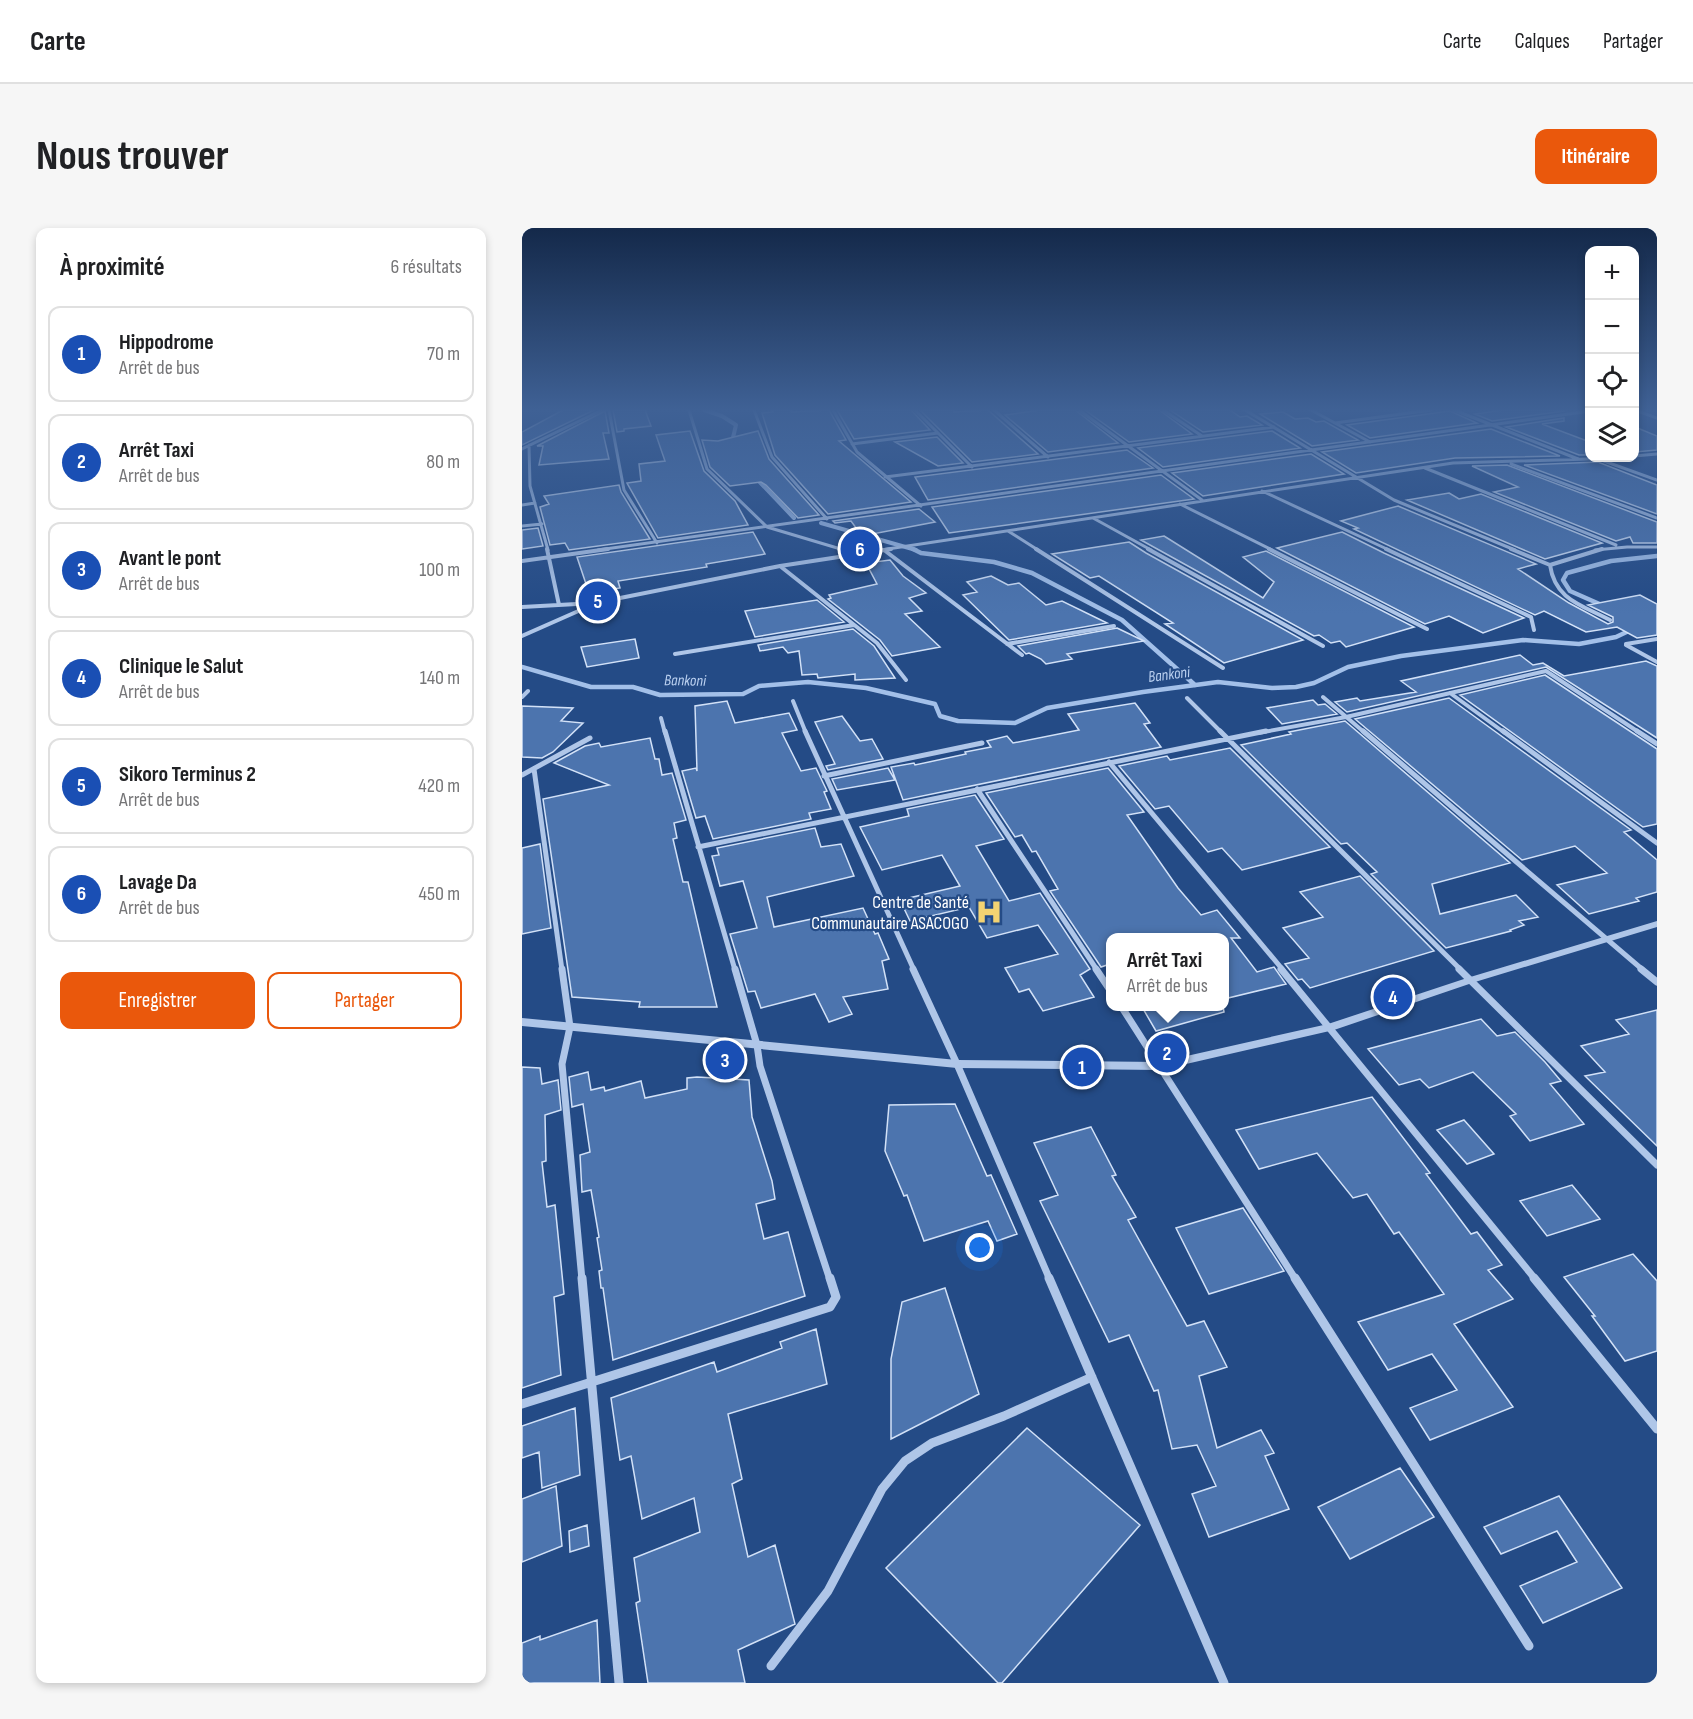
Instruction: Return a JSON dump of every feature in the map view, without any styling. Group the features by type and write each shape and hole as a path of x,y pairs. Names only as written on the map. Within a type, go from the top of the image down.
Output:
{"street":[{"path":"530,478 559,605"},
{"path":"622,478 624,490 657,543"},
{"path":"716,478 766,527 856,554"},
{"path":"791,478 827,519"},
{"path":"886,478 921,506"},
{"path":"522,561 1122,478"},
{"path":"1172,478 1202,500"},
{"path":"522,608 595,603 780,566 1351,478"},
{"path":"1358,478 1394,500 1550,565 1578,554 1616,546 1657,547"},
{"path":"1447,478 1616,546"},
{"path":"1549,478 1657,518"},
{"path":"1262,491 1531,617 1534,630"},
{"path":"522,505 535,503"},
{"path":"1180,504 1427,629"},
{"path":"1092,517 1323,646"},
{"path":"522,526 542,524"},
{"path":"1008,530 1223,668"},
{"path":"883,550 1022,655"},
{"path":"1550,565 1552,580 1562,594 1611,620"},
{"path":"780,566 877,644 906,680"},
{"path":"522,636 595,603"},
{"path":"675,654 854,625"},
{"path":"1007,644 1114,626"},
{"path":"1657,639 1626,645 1657,662"},
{"path":"698,847 1227,738 1346,717 1546,671 1657,744"},
{"path":"522,697 528,691"},
{"path":"1450,693 1657,843"},
{"path":"1323,697 1657,982"},
{"path":"1187,698 1657,1165"},
{"path":"793,701 824,776 957,1064 1224,1683"},
{"path":"522,1404 830,1307 835,1302 836,1297 760,1066 757,1045 661,718"},
{"path":"522,775 590,738"},
{"path":"824,776 982,743"},
{"path":"1109,762 1330,1027 1657,1429"},
{"path":"534,769 570,1027 562,1064 620,1683"},
{"path":"977,789 1106,984"},
{"path":"522,1022 957,1064 1160,1066 1330,1027 1471,980 1657,924"},
{"path":"1124,1011 1529,1646"},
{"path":"771,1666 828,1591 882,1489 905,1461 932,1443 1004,1416 1092,1377"}],"building":[{"path":"641,478 711,478 735,501 748,525 658,538 627,483 641,481"},
{"path":"721,478 786,478 819,515 798,518 761,482 730,486"},
{"path":"796,478 883,478 911,502 828,514"},
{"path":"916,478 1083,478 928,500"},
{"path":"1140,478 1165,478 1194,499 949,533 932,507"},
{"path":"1179,478 1319,478 1203,496"},
{"path":"1498,478 1541,478 1657,522 1657,543 1633,543 1630,537 1616,541 1494,492 1518,487"},
{"path":"1559,478 1639,478 1657,485 1657,514"},
{"path":"619,485 650,539 569,550 565,543 550,545 540,507 549,504 544,496"},
{"path":"1449,493 1459,499 1481,494 1602,543 1545,559 1407,500"},
{"path":"1398,506 1536,564 1518,569 1569,603 1608,624 1613,622 1613,617 1588,605 1640,595 1657,604 1657,635 1637,638 1617,627 1586,632 1544,611 1535,615 1341,521"},
{"path":"919,509 935,522 862,536 851,521 835,523 833,521"},
{"path":"538,528 543,546 522,549 522,530"},
{"path":"753,532 765,554 706,564 707,567 618,581 620,588 589,593 577,557"},
{"path":"1342,532 1524,618 1483,633 1449,616 1425,624 1277,548"},
{"path":"1164,536 1263,598 1274,582 1243,557 1266,551 1414,627 1346,647 1340,641 1331,643 1319,635 1314,636 1141,540"},
{"path":"1129,542 1303,640 1224,663 1165,624 1173,623 1099,576 1090,578 1052,554"},
{"path":"890,560 903,576 926,593 909,598 922,611 905,614 940,647 892,656 880,640 828,599 831,598 829,595 877,584 866,563"},
{"path":"991,576 1008,585 1019,583 1046,605 1062,601 1107,623 1009,640 963,595 977,592 967,582"},
{"path":"817,600 844,622 755,637 745,611"},
{"path":"1117,628 1144,641 1067,654 1072,659 1046,664 1029,653 1026,654 1018,646"},
{"path":"853,629 874,646 895,678 855,680 855,674 818,678 817,674 802,675 799,651 788,653 783,647 760,651 758,645"},
{"path":"635,639 639,658 587,667 581,647"},
{"path":"1520,655 1533,665 1543,663 1564,676 1646,661 1657,666 1657,738 1546,667 1347,712 1335,702 1357,698 1360,701 1416,692 1401,681"},
{"path":"1545,675 1657,749 1657,824 1643,827 1460,695"},
{"path":"1449,698 1631,830 1624,832 1657,860 1657,892 1636,898 1639,901 1589,914 1557,885 1607,873 1575,846 1522,860 1355,719"},
{"path":"1313,700 1318,705 1325,704 1337,714 1282,724 1267,708"},
{"path":"727,701 735,723 789,713 797,730 782,733 801,771 816,768 827,791 824,792 831,809 809,813 811,819 713,839 705,816 696,818 682,771 696,768 697,771 695,706"},
{"path":"1135,703 1150,723 1144,724 1161,747 903,800 891,767 914,763 915,765 966,754 965,752 991,747 987,741 1007,736 1013,743 1079,730 1068,714"},
{"path":"522,706 573,708 561,721 583,723 553,752 542,758 522,757"},
{"path":"842,716 860,741 872,739 883,759 828,770 826,766 835,764 815,722"},
{"path":"1345,721 1510,863 1432,884 1440,914 1516,895 1538,917 1519,921 1524,925 1511,931 1446,948 1371,874 1377,872 1347,843 1341,844 1241,745 1291,734 1289,732"},
{"path":"650,738 655,759 659,759 662,775 672,773 686,820 674,823 677,838 673,839 683,882 688,882 717,1007 639,1007 640,1002 572,997 543,799 609,785 554,763 585,746 599,743 601,747"},
{"path":"1230,748 1330,847 1242,870 1222,848 1208,852 1169,806 1155,809 1119,766 1167,756 1170,760"},
{"path":"888,768 895,780 837,790 832,779"},
{"path":"1108,768 1144,812 1127,815 1178,888 1201,915 1217,910 1240,938 1231,938 1257,972 1274,967 1286,984 1229,998 1229,933 1106,933 1106,965 1101,967 1050,891 1058,889 1036,851 1032,852 1022,835 1015,837 986,793"},
{"path":"975,795 1004,839 976,846 1009,901 1040,893 1090,969 1080,975 1094,997 1043,1011 1029,989 1019,992 1005,968 1058,954 1038,925 987,938 969,907 910,921 900,900 960,886 942,855 882,870 860,827 909,816 907,809"},
{"path":"815,828 821,847 841,844 854,876 767,897 774,927 863,908 875,934 878,933 889,959 882,961 888,989 843,997 852,1014 829,1022 815,994 761,1008 755,991 748,992 730,934 757,928 743,881 720,886 712,856 719,855 717,848"},
{"path":"540,844 551,928 522,934 522,848"},
{"path":"1360,876 1434,951 1310,988 1302,979 1298,980 1285,964 1309,958 1283,928 1323,917 1300,892"},
{"path":"1657,1010 1657,1146 1585,1076 1605,1072 1581,1046 1629,1034 1616,1020"},
{"path":"1144,1011 1224,1011 1224,1012 1156,1031"},
{"path":"1481,1019 1497,1036 1515,1032 1545,1062 1561,1081 1550,1084 1584,1124 1530,1141 1510,1116 1516,1114 1473,1072 1429,1088 1420,1079 1399,1085 1368,1049"},
{"path":"522,1067 540,1068 542,1084 558,1080 561,1110 545,1115 546,1161 542,1162 547,1207 555,1205 564,1294 554,1297 561,1375 522,1388"},
{"path":"588,1072 591,1090 604,1087 605,1091 641,1081 645,1098 687,1089 687,1078 749,1080 752,1117 772,1181 775,1199 756,1204 764,1239 788,1232 805,1296 613,1360 603,1288 601,1288 599,1271 602,1270 597,1238 599,1237 591,1190 582,1192 580,1155 590,1152 583,1104 572,1107 569,1077"},
{"path":"1372,1097 1430,1173 1426,1174 1471,1234 1477,1232 1502,1265 1488,1270 1513,1299 1454,1324 1513,1407 1430,1440 1410,1408 1457,1390 1432,1354 1388,1370 1358,1322 1444,1294 1399,1232 1394,1234 1367,1194 1353,1198 1317,1153 1259,1169 1236,1130"},
{"path":"955,1104 987,1176 991,1175 1017,1234 997,1241 988,1221 924,1241 907,1195 904,1196 885,1151 889,1105"},
{"path":"1464,1120 1494,1154 1467,1164 1437,1130"},
{"path":"1091,1127 1116,1175 1112,1176 1136,1217 1128,1220 1187,1326 1204,1321 1227,1367 1199,1376 1217,1448 1261,1430 1274,1453 1265,1456 1289,1509 1209,1537 1192,1494 1216,1486 1197,1445 1172,1449 1158,1390 1154,1391 1129,1335 1109,1342 1040,1201 1058,1195 1034,1143"},
{"path":"1572,1185 1600,1219 1547,1236 1520,1201"},
{"path":"1243,1208 1284,1271 1209,1294 1176,1228"},
{"path":"1633,1254 1657,1281 1657,1351 1625,1361 1592,1316 1595,1316 1564,1277"},
{"path":"945,1288 979,1394 891,1439 891,1359 902,1302"},
{"path":"816,1329 827,1384 728,1414 742,1479 732,1484 748,1557 775,1545 795,1624 738,1650 745,1683 648,1683 636,1603 640,1601 634,1558 700,1532 694,1498 642,1519 631,1456 620,1460 611,1398 714,1362 717,1372 782,1348 780,1342"},
{"path":"575,1408 580,1475 542,1488 539,1452 522,1458 522,1426"},
{"path":"1027,1428 1140,1525 1002,1683 998,1683 886,1568"},
{"path":"1400,1468 1434,1517 1350,1559 1318,1507"},
{"path":"556,1486 562,1546 522,1562 522,1499"},
{"path":"1559,1496 1622,1588 1543,1623 1520,1586 1577,1562 1557,1531 1501,1554 1484,1527"},
{"path":"587,1525 589,1546 570,1552 569,1531"},
{"path":"597,1620 600,1683 522,1683 522,1643 540,1636 540,1640"}],"waterway":[{"path":"756,478 794,518"},
{"path":"821,523 914,549"},
{"path":"914,549 921,553 994,562 1032,573 1122,620 1195,685"},
{"name":"Bankoni","path":"1604,606 1570,591 1563,580 1567,573 1611,561 1657,556"},
{"name":"Bankoni","path":"522,667 591,687 633,687 660,695 743,694 759,686 808,682 866,688 935,704 940,716 958,721 1015,723 1047,708 1143,692 1218,682 1272,688 1296,687 1314,683 1348,667 1401,656 1523,640 1579,644 1616,637 1635,628"}],"place":[{"name":"Lavage Da","path":"860,549"},
{"name":"Sikoro Terminus 2","path":"598,601"},
{"name":"Centre de Santé Communautaire ASACOGO","path":"989,912"},
{"name":"Clinique le Salut","path":"1393,997"},
{"name":"Arrêt Taxi","path":"1167,1053"},
{"name":"Avant le pont","path":"725,1060"},
{"name":"Hippodrome","path":"1082,1067"}]}
